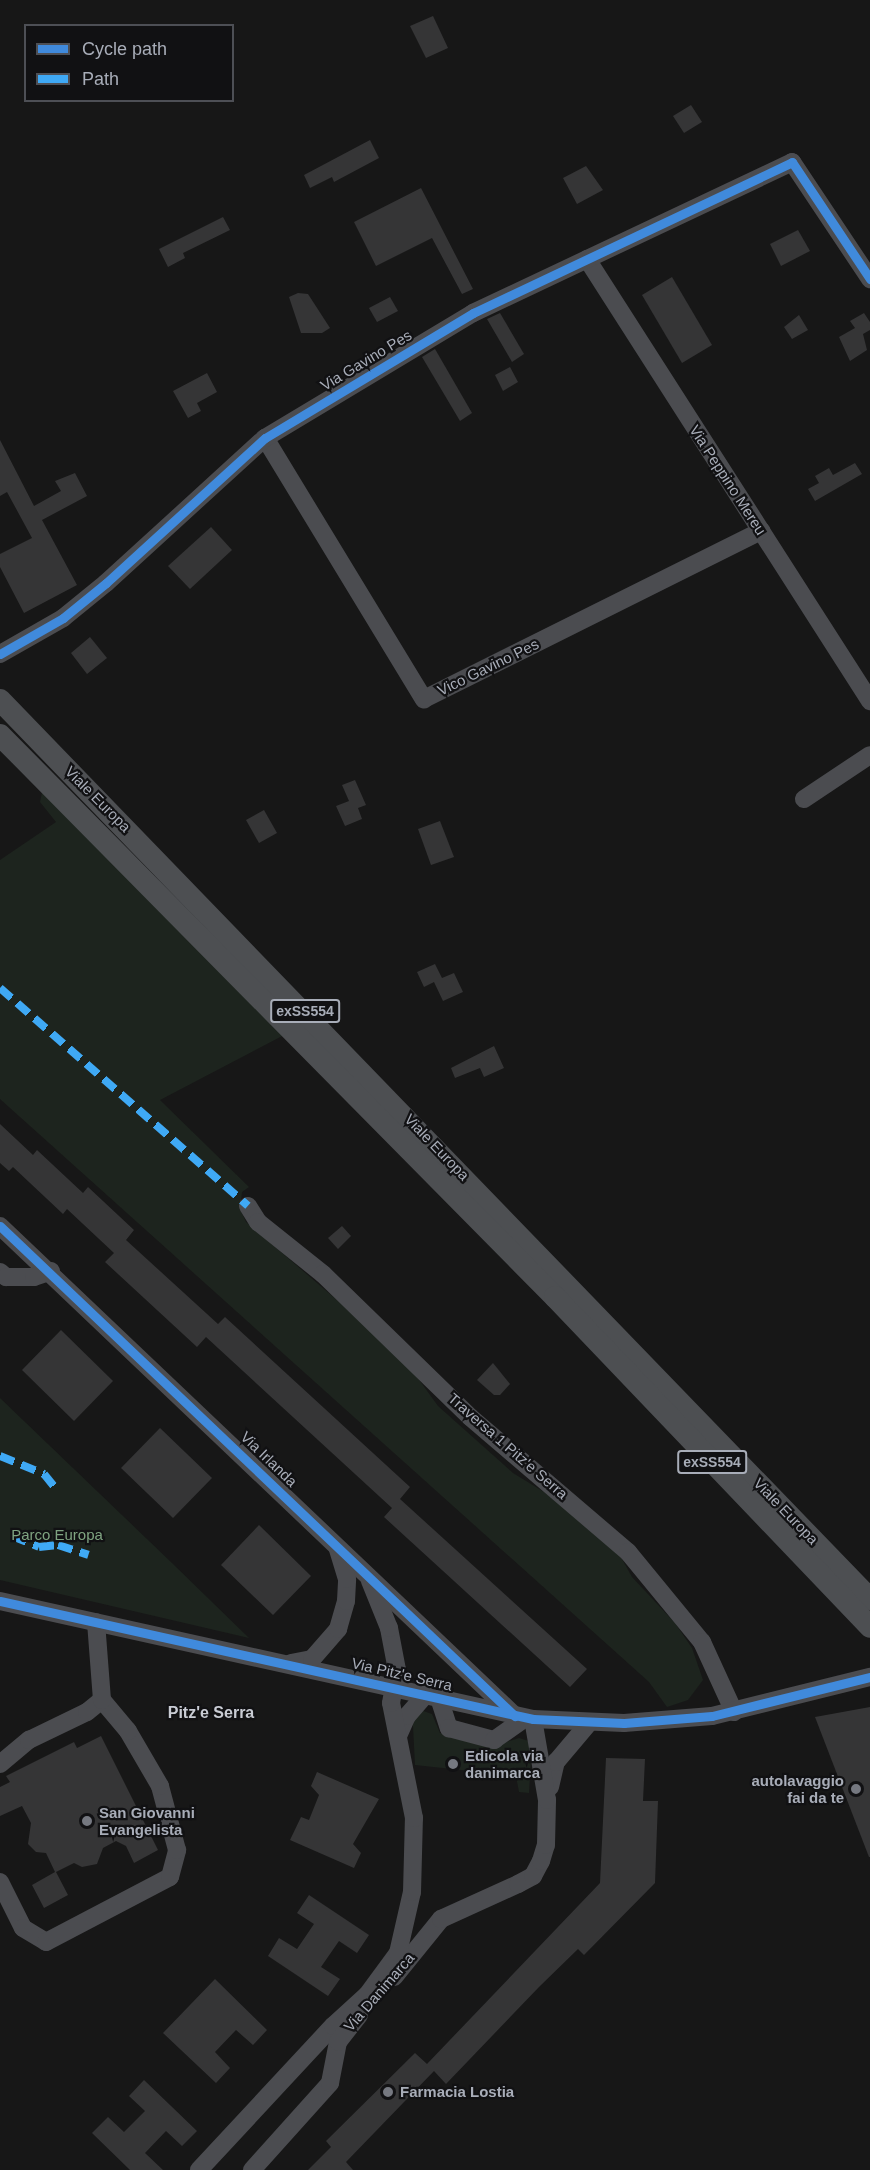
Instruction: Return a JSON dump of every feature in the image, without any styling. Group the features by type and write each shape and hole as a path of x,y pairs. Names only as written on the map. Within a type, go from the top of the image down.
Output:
{"main road":[{"name":"Viale Europa","path":"0,700 870,1599"},
{"name":"Viale Europa","path":"0,735 555,1298 870,1627"}],"street":[{"name":"Via Gavino Pes","path":"1,652 63,618 106,583 265,438 473,312 792,162 870,279"},
{"name":"Via Peppino Mereu","path":"587,259 870,702"},
{"name":"Vico Gavino Pes","path":"265,438 424,699 761,531"},
{"path":"804,799 870,755"},
{"name":"Traversa 1 Pitz'e Serra","path":"248,1206 258,1222 322,1274 470,1417 628,1552 702,1642 734,1712"},
{"name":"Via Irlanda","path":"0,1226 51,1271 336,1545 525,1718"},
{"path":"0,1272 6,1277 34,1277 51,1271"},
{"name":"Via Irlanda","path":"288,1664 312,1659 338,1629 346,1601 347,1579 336,1545"},
{"name":"Via Irlanda","path":"367,1574 389,1628 397,1670 393,1688"},
{"name":"Via Pitz'e Serra","path":"0,1601 525,1718 589,1723 734,1712 870,1677"},
{"path":"0,1882 23,1928 46,1942 170,1877 177,1850 160,1786 128,1731 102,1700 96,1622"},
{"name":"Via Danimarca","path":"198,2170 307,2053 367,1995 398,1953 410,1906 414,1818 391,1703 393,1688"},
{"name":"Via Pitz'e Serra","path":"819,1691 870,1691"},
{"path":"399,1736 407,1716 432,1697 449,1728 494,1740 525,1718"},
{"path":"0,1764 29,1740 87,1712 102,1700"},
{"name":"Via Danimarca","path":"525,1718 547,1800"},
{"name":"Via Danimarca","path":"252,2170 330,2083 343,2034 441,1919 533,1876 546,1845 547,1800 556,1762 589,1723"},
{"path":"410,1906 441,1919"},
{"path":"307,2053 332,2073"}],"green space":[{"path":"43,788 288,1033 160,1100 249,1187 242,1192 240,1209 246,1222 373,1331 412,1370 438,1406 513,1473 544,1492 617,1550 632,1577 675,1623 692,1648 703,1680 688,1700 667,1707 649,1682 0,1099 0,860 56,822 40,802"},
{"name":"Parco Europa","path":"0,1398 173,1564 249,1638 0,1580"},
{"path":"412,1707 432,1714 440,1733 497,1745 519,1738 532,1742 529,1793 519,1792 516,1776 415,1765"}],"building":[{"path":"433,16 448,48 426,58 410,26"},
{"path":"691,105 702,122 684,133 673,116"},
{"path":"370,140 379,158 334,182 332,177 310,188 304,175"},
{"path":"586,166 603,190 577,204 563,178"},
{"path":"421,188 473,289 462,294 432,238 376,266 354,222"},
{"path":"223,217 230,230 183,253 185,258 168,267 159,249"},
{"path":"798,230 810,251 781,266 770,244"},
{"path":"672,277 712,345 682,363 642,295"},
{"path":"298,293 308,294 330,328 322,333 301,333 289,297"},
{"path":"390,297 398,311 377,322 369,308"},
{"path":"500,313 524,354 512,362 487,319"},
{"path":"864,313 870,322 870,330 863,334 867,350 850,361 839,337 855,328 850,321"},
{"path":"799,315 808,330 792,339 784,327"},
{"path":"435,349 472,413 460,421 422,357"},
{"path":"510,367 518,382 503,391 495,375"},
{"path":"207,373 217,392 197,403 201,411 188,418 173,391"},
{"path":"0,440 34,506 61,491 55,481 75,473 87,496 42,520 77,585 24,613 0,567 0,554 32,538 7,492 0,496"},
{"path":"855,463 862,474 815,501 808,489 819,483 815,476 829,468 833,475"},
{"path":"211,527 232,550 190,589 168,566"},
{"path":"90,637 107,658 87,674 71,653"},
{"path":"355,780 366,805 358,808 362,819 345,826 336,806 349,801 342,785"},
{"path":"264,810 277,833 259,843 246,820"},
{"path":"440,821 454,857 431,865 418,829"},
{"path":"435,964 442,978 454,973 463,992 443,1001 434,982 424,987 417,972"},
{"path":"494,1046 504,1068 484,1077 480,1068 455,1078 451,1068"},
{"path":"0,1124 33,1155 37,1150 83,1193 88,1187 134,1230 126,1240 218,1324 225,1317 410,1487 400,1499 587,1669 570,1687 384,1517 392,1508 206,1337 197,1347 105,1262 114,1253 67,1209 63,1214 13,1167 9,1171 0,1163"},
{"path":"342,1226 351,1236 338,1249 328,1238"},
{"path":"61,1330 113,1381 74,1421 22,1370"},
{"path":"493,1363 510,1384 500,1395 494,1395 477,1380"},
{"path":"160,1428 212,1478 173,1518 121,1468"},
{"path":"259,1525 311,1576 273,1615 221,1565"},
{"name":"autolavaggio fai da te","path":"870,1707 870,1857 869,1857 815,1717"},
{"name":"San Giovanni Evangelista","path":"101,1736 158,1850 134,1863 126,1846 116,1841 103,1848 97,1864 82,1867 74,1863 56,1872 68,1895 44,1908 32,1885 55,1872 46,1853 36,1852 28,1844 31,1823 22,1806 0,1816 0,1787 10,1782 6,1776 74,1742 77,1748"},
{"path":"606,1758 645,1759 643,1801 658,1801 655,1883 584,1955 578,1949 446,2084 434,2071 346,2162 353,2170 308,2170 331,2147 326,2141 415,2053 427,2064 600,1883"},
{"path":"317,1772 379,1799 353,1844 361,1853 354,1868 290,1840 301,1817 309,1820 319,1795 311,1786"},
{"path":"309,1895 369,1935 357,1953 339,1941 321,1967 340,1979 328,1996 268,1956 279,1938 297,1949 314,1924 297,1913"},
{"path":"215,1979 267,2030 253,2045 236,2030 215,2052 230,2068 216,2083 163,2033"},
{"path":"144,2080 197,2131 182,2146 166,2131 145,2153 163,2170 130,2170 92,2133 108,2117 124,2132 145,2111 129,2096"}],"marked path":[{"path":"0,988 248,1206"},
{"path":"0,1456 44,1474 56,1489"},
{"path":"12,1536 39,1547 58,1545 88,1555"}],"cycle path":[{"path":"0,654 63,618 106,583 265,438 473,313 792,162 870,279"},
{"path":"0,1226 515,1716"},
{"path":"0,1601 533,1719 624,1723 712,1716 870,1677"}],"place":[{"name":"Edicola via danimarca","path":"453,1764"},
{"name":"autolavaggio fai da te","path":"856,1789"},
{"name":"San Giovanni Evangelista","path":"87,1821"},
{"name":"Farmacia Lostia","path":"388,2092"}],"district":[{"name":"Pitz'e Serra","path":"211,1713"}]}
